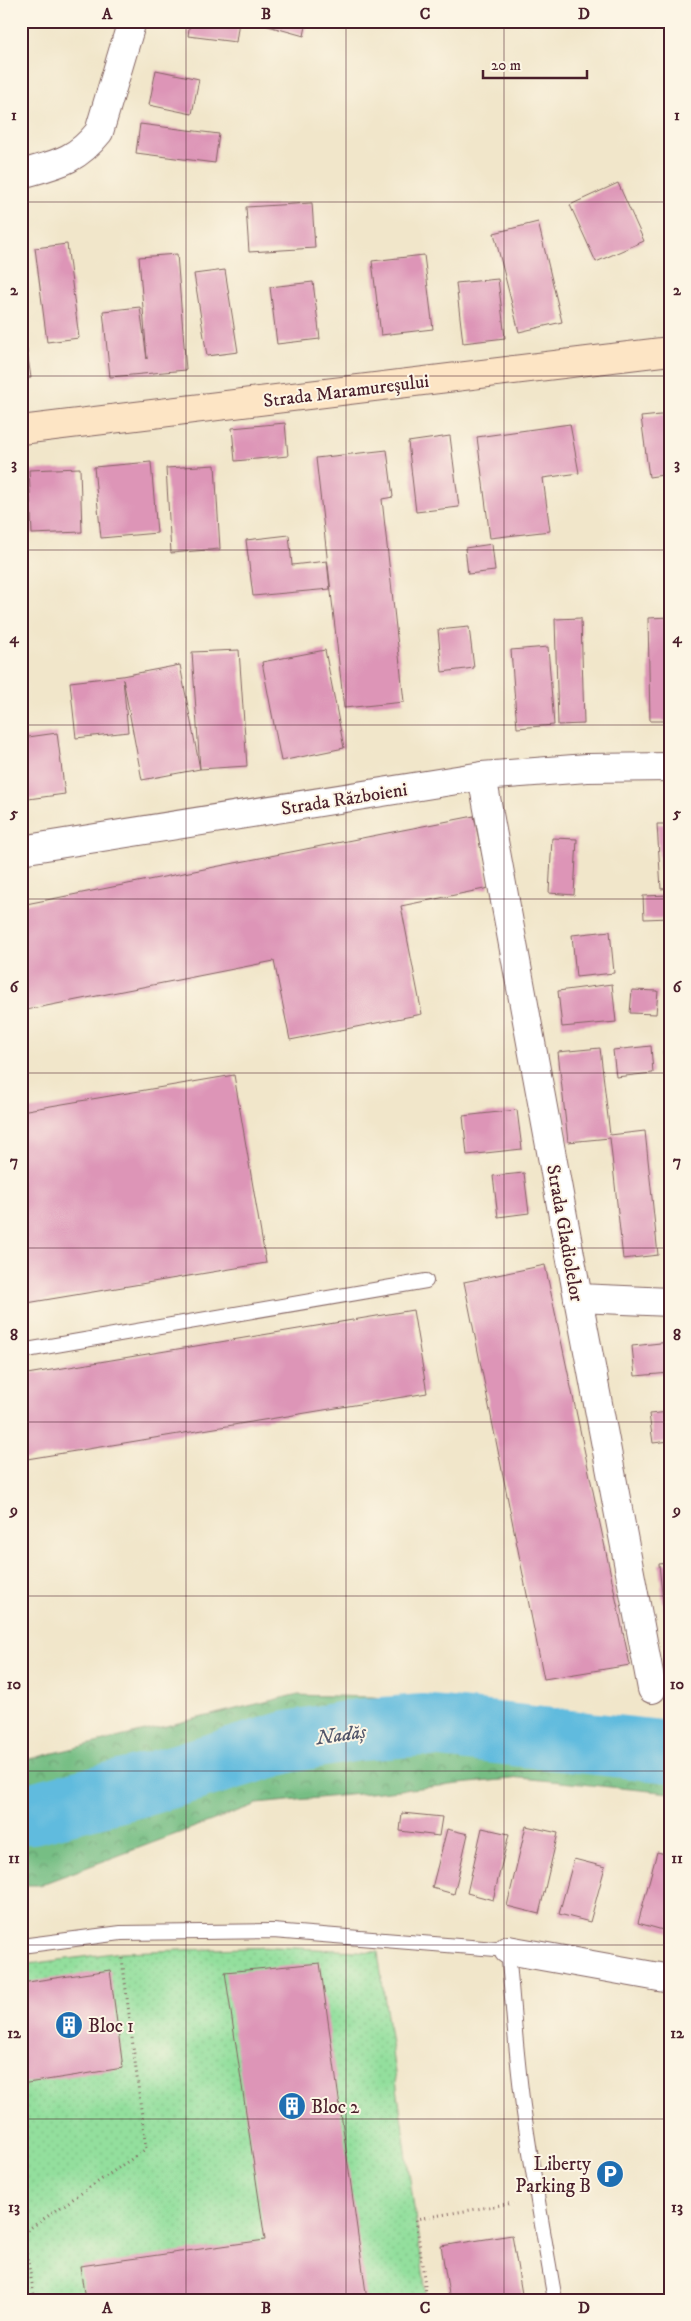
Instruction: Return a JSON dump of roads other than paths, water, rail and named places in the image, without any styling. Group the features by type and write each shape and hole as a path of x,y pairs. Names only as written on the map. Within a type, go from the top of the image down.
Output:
{"main road":[{"name":"Strada Maramureșului","path":"21,430 670,351"}],"street":[{"path":"21,174 68,161 88,146 99,132 132,21"},
{"name":"Strada Războieni","path":"21,850 482,776 587,768 670,768"},
{"name":"Strada Gladiolelor","path":"482,776 652,1689"},
{"path":"578,1298 670,1302"},
{"path":"508,1950 670,1979"}],"lane":[{"path":"21,1351 426,1281"},
{"path":"21,1946 120,1933 273,1931 508,1950 516,2047 537,2199 555,2300"}],"waterway":[{"name":"Nadăș","path":"21,1813 32,1813 144,1785 287,1742 358,1730 423,1725 670,1752"}],"place":[{"name":"Bloc 1","path":"69,2025"},
{"name":"Bloc 2","path":"292,2106"},
{"name":"Liberty Parking B","path":"610,2174"}]}
